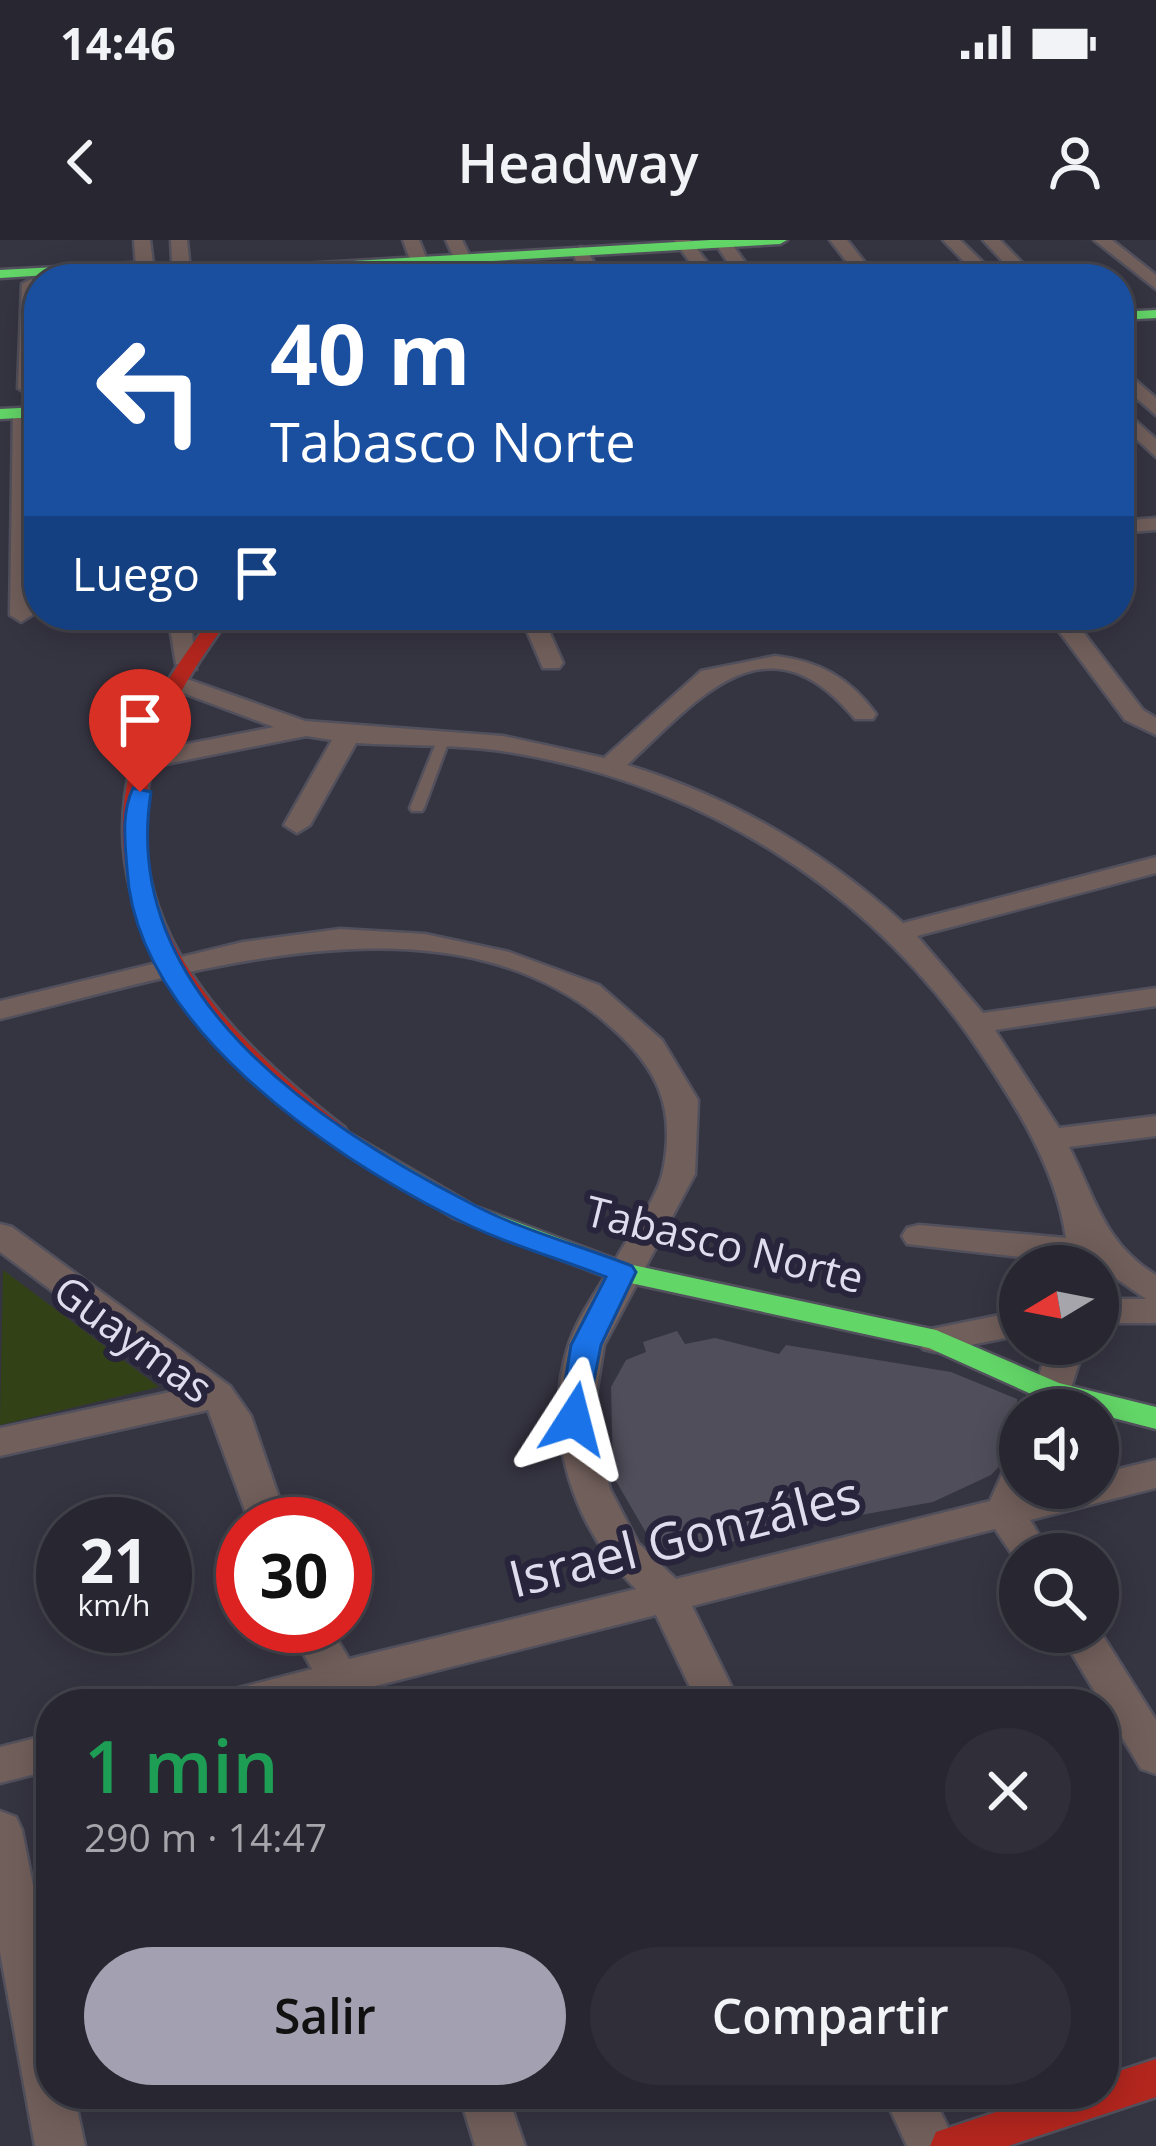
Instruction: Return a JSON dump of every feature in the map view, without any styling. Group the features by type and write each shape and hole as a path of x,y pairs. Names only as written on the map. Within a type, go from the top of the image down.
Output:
{"street":[{"path":"181,264 780,240"},
{"path":"838,240 856,264"},
{"path":"951,240 976,264"},
{"path":"991,240 1014,264"},
{"path":"1102,240 1131,264"},
{"path":"369,264 418,257"},
{"path":"1134,387 1156,409"},
{"path":"20,615 21,400"},
{"path":"1134,428 1156,451"},
{"path":"180,630 182,674 306,728"},
{"name":"Tabasco Norte","path":"212,630 158,713 135,824 140,899 168,968 202,1016 262,1078 363,1154 464,1212 622,1272 936,1340 1027,1389"},
{"path":"537,630 551,663"},
{"path":"1069,630 1134,715 1156,728"},
{"path":"612,765 709,676 728,668 819,670 844,686 864,714"},
{"path":"146,760 306,728 444,739 612,765 716,802 797,849 901,932 979,1023 1050,1139 1083,1245 919,1236"},
{"path":"298,825 350,731"},
{"path":"901,932 1156,865"},
{"path":"0,1010 243,950 340,938 425,943 509,961 589,991 651,1046 682,1100 679,1174 586,1345 574,1419 591,1489 624,1553 666,1593 712,1689"},
{"path":"979,1023 1156,997"},
{"path":"1050,1139 1156,1126"},
{"name":"Guaymas","path":"1,1237 217,1395 233,1416 260,1497"},
{"path":"1119,1268 1156,1290"},
{"path":"1119,1311 1156,1311"},
{"name":"Tabasco Norte","path":"936,1340 999,1327"},
{"path":"0,1442 217,1395"},
{"name":"Tabasco Norte","path":"1119,1412 1156,1418"},
{"name":"Israel Gonzáles","path":"354,1689 666,1593 1156,1474"},
{"path":"1007,1509 1017,1533"},
{"path":"324,1653 346,1689"},
{"path":"1092,1653 1114,1689"},
{"path":"1119,1696 1156,1756"},
{"path":"0,1765 36,1756"},
{"path":"0,1830 36,2020"},
{"path":"1119,2090 1156,2078"},
{"path":"53,2109 60,2146"},
{"path":"488,2109 500,2146"},
{"path":"914,2109 932,2146"},
{"path":"950,2146 1062,2109"}],"lane":[{"path":"417,808 444,739"}],"green space":[{"path":"3,1270 159,1387 0,1425"}],"building":[{"path":"677,1331 685,1344 715,1338 779,1354 786,1345 951,1372 999,1392 999,1466 991,1475 933,1502 761,1533 677,1559 652,1543 613,1476 611,1387 626,1360 646,1352 643,1342"}],"traffic: fast":[{"path":"371,264 780,240"},
{"path":"0,274 24,273"},
{"path":"1134,315 1156,314"},
{"path":"0,414 24,413"},
{"path":"335,1133 464,1212 622,1272 936,1340 1051,1391 1156,1418"}],"traffic: jam":[{"path":"212,630 158,717 136,798 135,858 147,913 170,963 202,1010 241,1054 335,1133"},
{"path":"1119,2090 1156,2078"},
{"path":"950,2146 1062,2109"}],"route":[{"path":"140,792 135,824 140,899 168,968 202,1016 262,1078 363,1154 464,1212 622,1272 586,1345 574,1419"}]}
